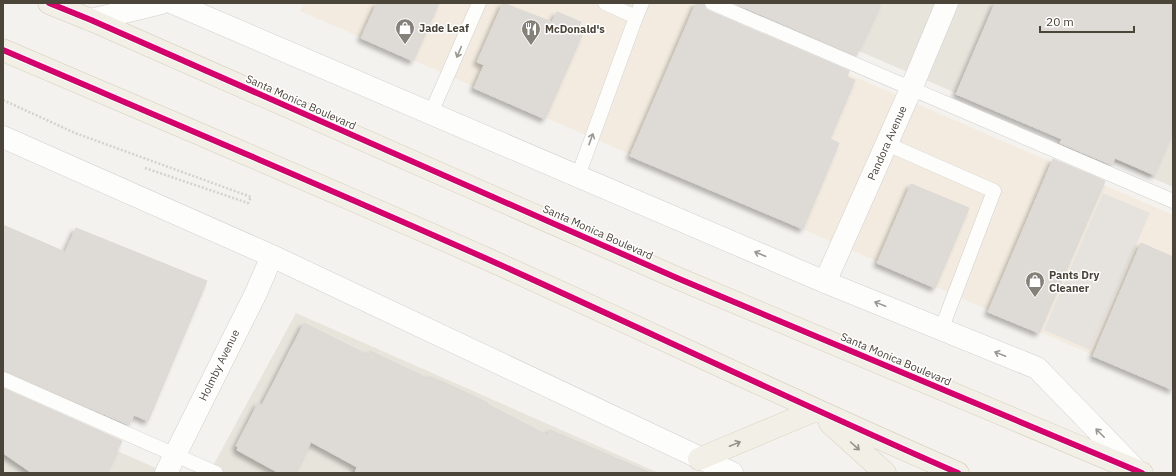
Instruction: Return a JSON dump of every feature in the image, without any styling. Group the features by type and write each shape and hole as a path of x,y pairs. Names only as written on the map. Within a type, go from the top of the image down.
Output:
{"main road":[{"name":"Santa Monica Boulevard","path":"49,3 91,20 677,278 1140,472"},
{"path":"3,50 475,254 667,340 816,410 958,473"},
{"path":"699,459 816,410"},
{"path":"816,410 885,473"}],"street":[{"path":"91,20 161,3"},
{"name":"Santa Monica Boulevard","path":"173,3 825,282 1037,368 1140,472"},
{"name":"Pandora Avenue","path":"825,282 911,90 948,3"},
{"path":"3,137 272,256 699,459 732,473"},
{"name":"Holmby Avenue","path":"171,464 256,293 272,256"}],"lane":[{"path":"431,113 479,3"},
{"path":"605,3 636,16"},
{"path":"578,176 642,3"},
{"path":"712,3 911,90 1173,201"},
{"path":"886,144 994,191 941,330"},
{"path":"3,379 171,464 216,473"}],"path":[{"path":"3,100 75,133 251,197 248,203 145,168 143,173"}],"shaded area":[{"path":"304,3 685,3 1173,215 1173,390 300,11"},
{"path":"748,3 1173,3 1173,187"},
{"path":"1103,193 1150,213 1090,350 1044,330"},
{"path":"296,313 659,473 209,473"},
{"path":"3,400 167,473 3,473"}],"building":[{"path":"377,3 439,3 413,61 361,38"},
{"path":"503,3 552,22 557,12 581,22 576,32 582,35 545,119 474,88 484,65 477,62"},
{"path":"696,3 704,3 705,8 709,11 849,71 847,77 855,80 830,139 839,143 803,229 630,156"},
{"path":"734,3 881,3 856,56"},
{"path":"995,3 1173,3 1173,131 1154,175 1115,158 1112,165 1060,143 1062,139 956,94"},
{"path":"1053,159 1105,181 1039,333 988,312"},
{"path":"911,184 969,208 935,288 877,263"},
{"path":"3,225 65,252 76,228 207,281 148,421 134,415 129,425 3,371"},
{"path":"1141,243 1173,257 1173,390 1093,356"},
{"path":"304,323 368,355 370,351 427,378 428,376 443,382 488,403 487,404 547,435 550,430 651,473 355,473 357,467 311,442 295,473 279,473 237,450 238,447 236,446 258,403 262,405"},
{"path":"3,388 122,441 106,473 32,473 3,453"}],"cycle path":[{"path":"49,3 91,20 677,278 1142,473"},
{"path":"3,50 305,179 485,258 958,473"}],"place":[{"name":"Jade Leaf","path":"405,45"},
{"name":"McDonald's","path":"531,46"},
{"name":"Pants Dry Cleaner","path":"1035,298"}]}
